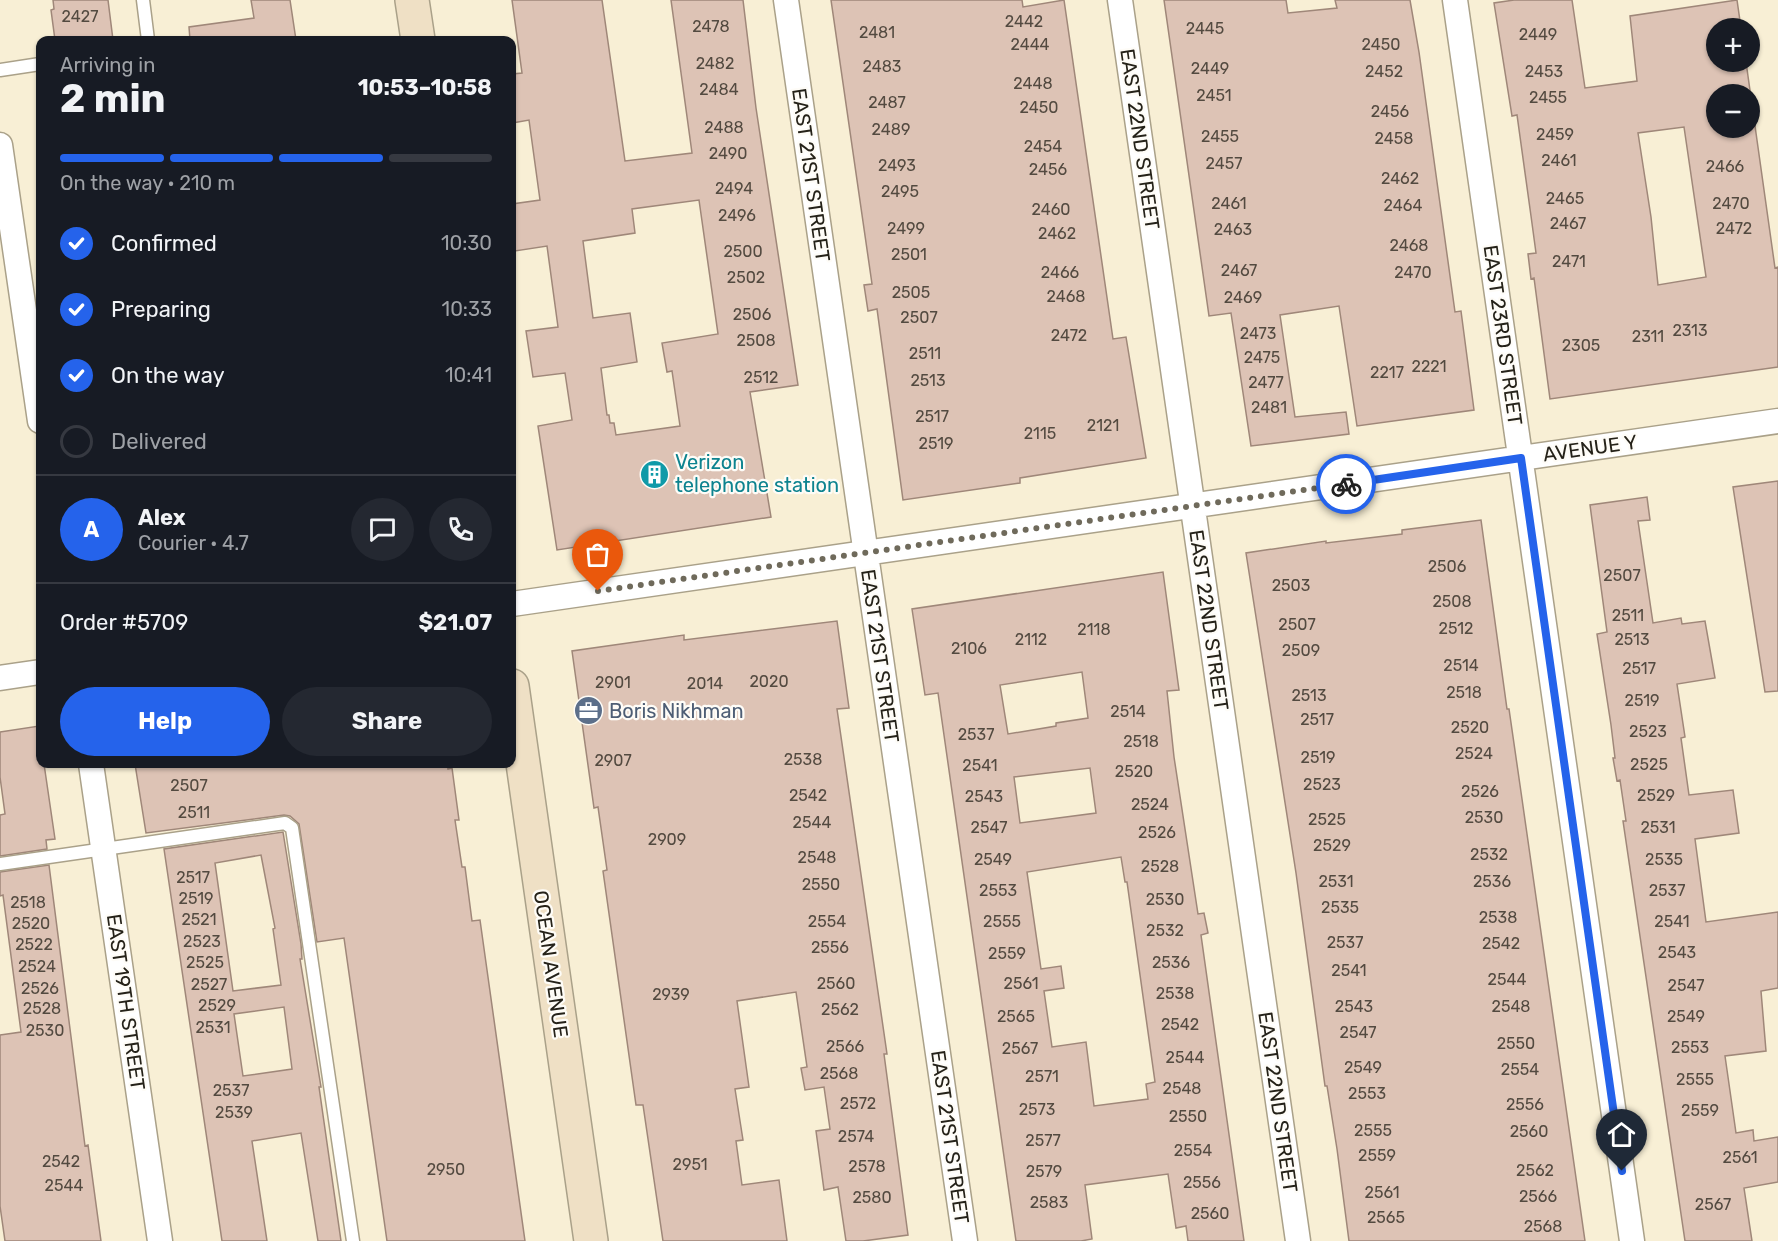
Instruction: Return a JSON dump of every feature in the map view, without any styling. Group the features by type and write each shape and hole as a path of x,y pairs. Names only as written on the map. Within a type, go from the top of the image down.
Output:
{"main road":[{"path":"412,0 417,36"},
{"name":"OCEAN AVENUE","path":"516,714 591,1241"}],"street":[{"name":"EAST 21ST STREET","path":"786,0 965,1241"},
{"name":"EAST 22ND STREET","path":"1120,0 1298,1241"},
{"name":"EAST 23RD STREET","path":"1455,0 1632,1241"},
{"path":"0,145 36,392"},
{"name":"AVENUE Y","path":"516,603 1778,421"},
{"path":"0,678 36,673"},
{"name":"EAST 19TH STREET","path":"92,768 160,1241"}],"lane":[{"path":"143,0 148,36"},
{"path":"0,70 36,65"},
{"path":"0,864 285,823 292,828 353,1241"}],"building":[{"path":"53,0 108,0 112,36 54,36 51,10 54,9"},
{"path":"251,0 290,0 295,36 190,36 189,27 254,18"},
{"path":"512,0 602,0 625,161 692,153 671,0 743,0 756,108 798,385 750,392 771,517 557,550 538,426 572,420 565,373 533,377 526,331 558,327 547,246 516,251 516,203 540,200 529,120 516,122 516,74 522,73","holes":["699,200 718,334 662,343 667,372 672,371 680,426 616,435 614,423 610,423 609,415 607,415 601,368 637,362 630,313 593,318 583,241 635,233 632,209"]},
{"path":"831,0 1022,0 1023,7 1064,0 1113,339 1126,337 1146,458 1020,478 1020,483 903,500 877,309 868,311 864,285 872,284"},
{"path":"1164,0 1286,0 1288,13 1337,8 1335,0 1410,0 1455,312 1461,311 1474,410 1357,426 1339,306 1280,315 1295,417 1346,412 1349,434 1251,446 1231,313 1209,316"},
{"path":"1514,0 1572,0 1585,88 1637,81 1630,16 1737,0 1740,18 1706,18 1706,72 1747,72 1749,84 1706,84 1706,138 1757,138 1775,268 1778,267 1778,367 1550,399 1534,278 1531,279 1528,254 1536,253 1517,115 1512,116 1494,3","holes":["1684,127 1706,277 1658,285 1651,217 1638,133"]},
{"path":"1778,481 1778,691 1765,692 1733,487"},
{"path":"1647,497 1650,520 1638,521 1653,623 1681,618 1682,624 1705,621 1715,678 1677,684 1685,737 1681,738 1689,795 1733,790 1739,833 1695,839 1706,922 1778,912 1778,988 1761,991 1766,1051 1725,1056 1736,1133 1753,1130 1754,1141 1778,1137 1778,1182 1744,1188 1752,1241 1685,1241 1623,821 1626,821 1620,780 1617,781 1613,758 1615,758 1611,725 1597,634 1607,632 1590,505"},
{"path":"1481,520 1585,1241 1349,1241 1296,873 1246,553 1326,541 1326,543 1402,534 1402,530"},
{"path":"1163,572 1179,690 1167,691 1174,757 1198,914 1204,913 1208,933 1201,935 1244,1241 1188,1241 1186,1226 1176,1228 1168,1174 1085,1185 1092,1239 1016,1241 938,693 925,695 912,609","holes":["1082,672 1088,718 1008,734 1000,685","1090,768 1096,813 1020,823 1014,777","1121,857 1125,882 1127,882 1155,1082 1146,1084 1148,1099 1094,1106 1086,1042 1052,1047 1044,991 1064,988 1061,966 1041,969 1027,872"]},
{"path":"837,621 849,708 837,709 887,1054 884,1054 908,1235 846,1241 838,1187 824,1190 816,1131 830,1129 824,1087 805,1090 801,1068 807,1067 796,992 737,1001 749,1087 735,1089 743,1140 736,1141 742,1185 779,1180 787,1241 663,1241 643,1105 636,1105 603,871 607,870 598,807 594,808 572,651 684,635 684,640"},
{"path":"36,726 36,768 45,768 55,839 46,840 47,849 0,856 0,815 5,814 0,777 0,732"},
{"path":"136,768 452,768 459,820 455,820 462,867 465,867 472,921 480,920 525,1241 387,1241 344,938 317,942 299,824 290,816 284,815 146,833"},
{"path":"283,832 301,944 302,959 300,959 321,1087 319,1087 341,1241 318,1241 301,1133 252,1141 267,1241 222,1241 164,849","holes":["261,855 275,928 273,929 281,985 233,991 215,863","284,1007 292,1069 243,1076 234,1014"]},
{"path":"49,865 85,1146 88,1145 101,1241 5,1241 0,1206 0,1035 21,1032 3,895 0,896 0,872"}],"way so far":[{"path":"598,591 1346,484"}],"place":[{"name":"Verizon telephone station","path":"654,474"},
{"name":"Boris Nikhman","path":"588,711"}],"route":[{"path":"1346,484 1521,458 1622,1171"}]}
